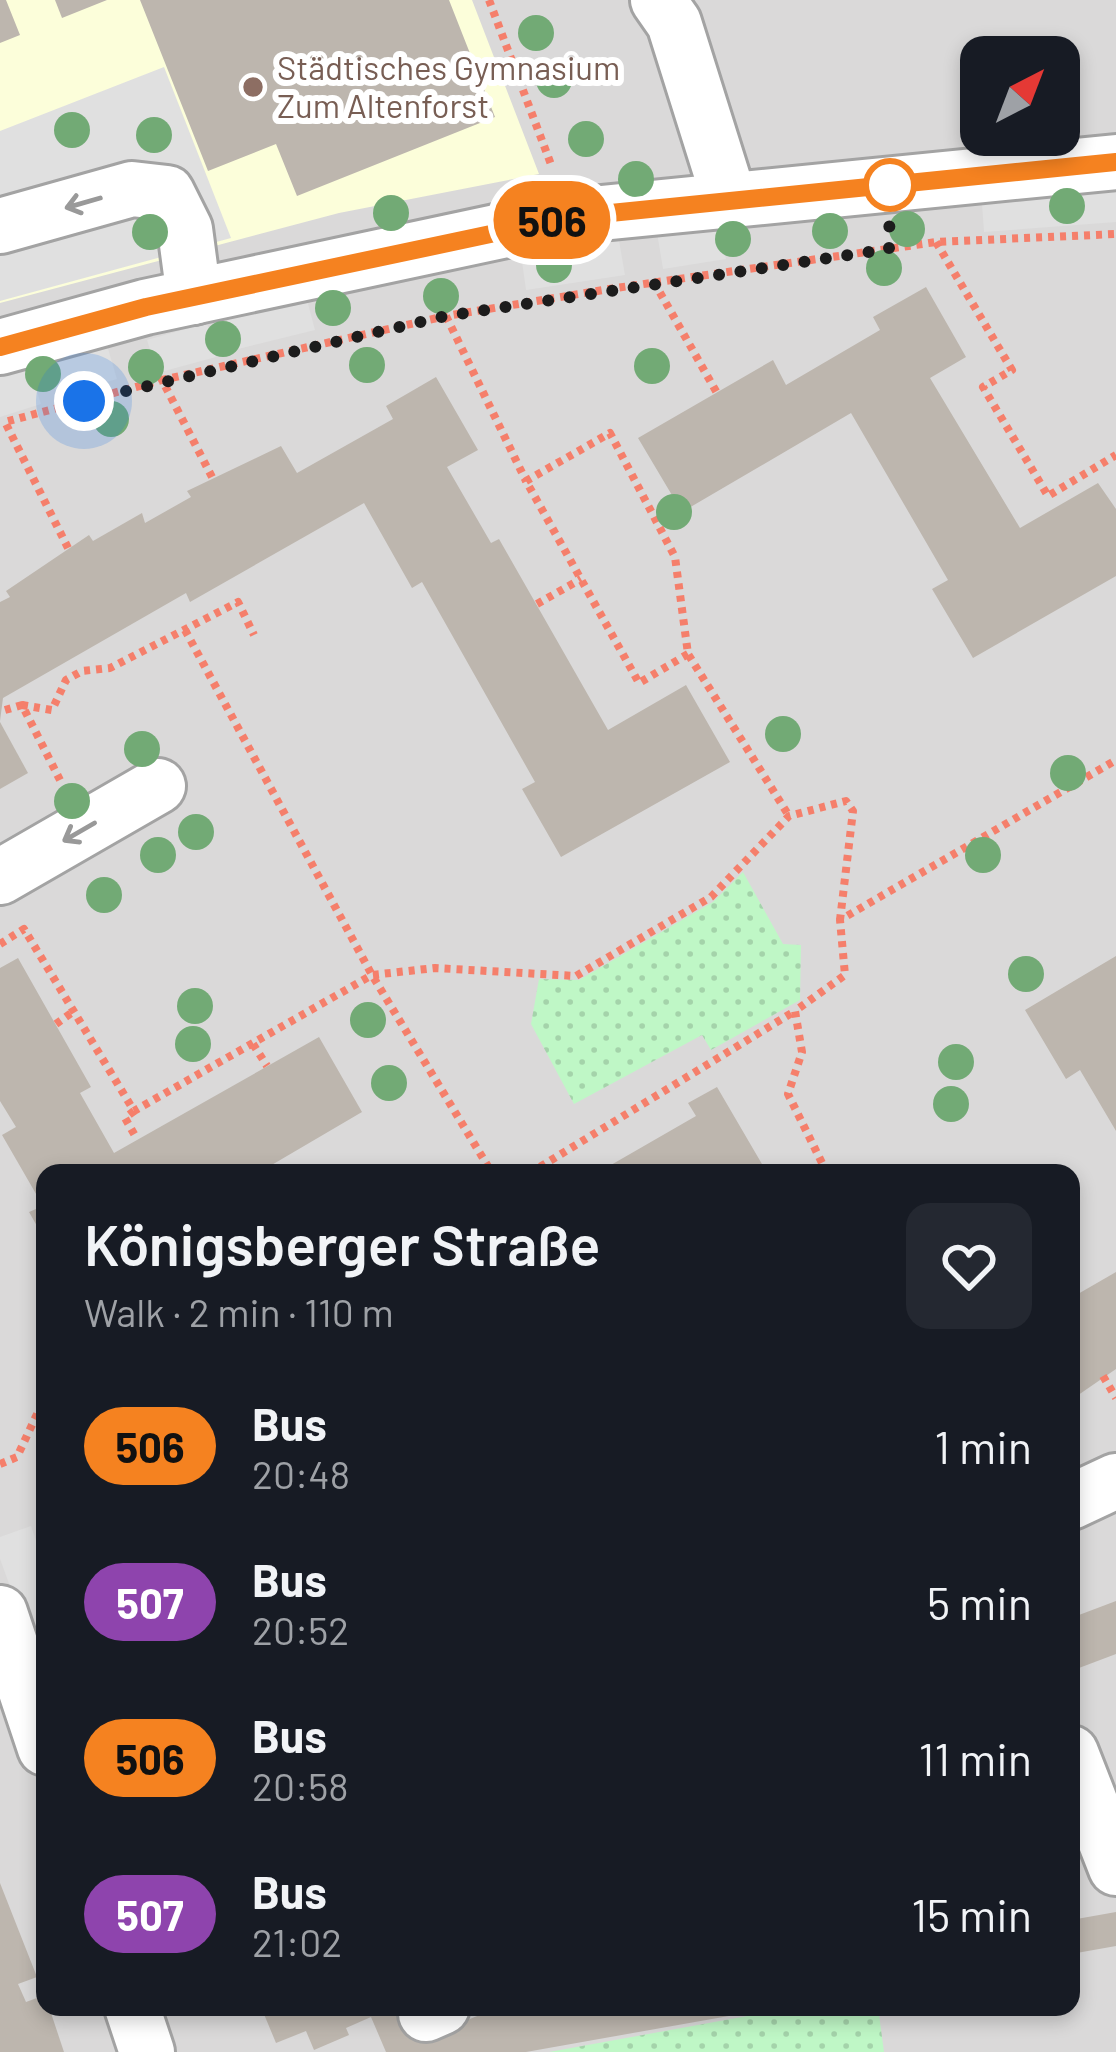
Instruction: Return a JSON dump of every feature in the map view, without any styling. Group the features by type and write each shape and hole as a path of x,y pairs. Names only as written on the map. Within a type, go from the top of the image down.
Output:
{"street":[{"path":"658,0 674,23 729,198"},
{"path":"0,346 194,297 571,217 1116,162"},
{"path":"0,226 132,189 167,193 185,229 194,297"},
{"path":"0,878 158,786"},
{"path":"1080,1498 1116,1481"},
{"path":"0,1613 36,1721"},
{"path":"1080,1776 1116,1868 1080,1877"},
{"path":"135,2016 148,2052"}],"path":[{"path":"489,0 571,217"},
{"path":"68,548 3,423 162,380 446,316 936,242 1116,234"},
{"path":"936,242 1012,370 983,387 1048,496 1116,455"},
{"path":"654,282 717,393"},
{"path":"446,316 526,481 640,683 688,654"},
{"path":"162,380 212,477"},
{"path":"526,481 610,433 675,557 688,654 789,816"},
{"path":"537,604 581,579"},
{"path":"4,710 22,705 52,710 66,680 82,671 110,668 238,602 254,635"},
{"path":"184,630 372,975 487,1164"},
{"path":"22,705 64,778 48,787"},
{"path":"839,920 1116,760"},
{"path":"137,1139 125,1118 134,1111 372,975 435,968 576,976 711,897 789,816 846,801 853,811 839,920 845,975 795,1011 545,1164"},
{"path":"0,944 24,929 134,1111"},
{"path":"56,1024 74,1011"},
{"path":"795,1011 802,1052 788,1094 823,1164"},
{"path":"253,1044 267,1066"},
{"path":"1103,1376 1116,1398"},
{"path":"0,1464 17,1457 36,1416"}],"shaded area":[{"path":"0,0 1116,0 1116,2052 0,2052"},
{"name":"Städtisches Gymnasium Zum Altenforst","path":"0,0 472,0 539,174 339,213 0,303"},
{"path":"164,67 231,238 0,301 0,131"},
{"path":"1116,181 1116,222 984,232 981,191"},
{"path":"719,223 726,259 663,269 657,233"},
{"path":"619,240 625,275 526,290 521,255"},
{"path":"306,296 315,330 234,350 226,316"},
{"path":"207,323 216,357 157,373 147,340"},
{"path":"107,345 117,379 57,396 48,362"},
{"path":"29,366 41,404 0,417 0,375"},
{"path":"31,1526 36,1540 36,1658 0,1559 0,1537"}],"green space":[{"path":"743,872 783,944 801,945 800,1000 711,1050 702,1035 574,1104 531,1024 539,979 579,980 713,902"},
{"path":"747,2016 879,2016 884,2052 549,2052"}],"building":[{"path":"0,0 6,0 20,35 0,43"},
{"path":"55,0 107,0 62,18"},
{"path":"140,0 449,0 495,117 297,196 276,144 208,171"},
{"path":"926,287 966,357 930,378 1020,528 1098,483 1116,509 1116,576 973,658 932,589 948,580 851,413 682,512 638,438 773,360 786,385 880,330 873,317"},
{"path":"436,377 478,450 447,467 491,543 499,539 608,730 686,685 730,762 561,857 522,789 535,782 422,582 412,588 364,503 190,602 186,593 3,698 0,721 0,602 10,597 6,591 89,535 93,541 142,513 145,523 191,497 187,491 281,446 297,473 393,419 386,406"},
{"path":"0,722 28,773 0,789"},
{"path":"1116,956 1116,1131 1080,1070 1066,1079 1025,1010"},
{"path":"18,958 91,1087 80,1093 114,1153 319,1037 362,1112 273,1164 36,1164 36,1194 2,1135 16,1127 0,1101 0,968"},
{"path":"717,1087 762,1164 613,1164 696,1116 688,1103"},
{"path":"1116,1272 1116,1369 1080,1394 1080,1293"},
{"path":"1116,1601 1116,1654 1080,1668 1080,1615"},
{"path":"0,1883 36,1974 18,1984 26,2002 36,1998 36,2016 52,2016 64,2052 0,2052"},
{"path":"1116,1912 1116,1946 1080,1952 1080,1918"},
{"path":"265,2016 418,2016 426,2037 477,2016 729,2016 526,2052 386,2052 371,2017 346,2028 349,2035 314,2050 306,2031 276,2043"}],"bus line":[{"name":"506","path":"0,347 146,307 571,217 1116,162"}],"place":[{"name":"Städtisches Gymnasium Zum Altenforst","path":"253,87"}],"route":[{"path":"84,401 446,316 889,249 890,185"}]}
